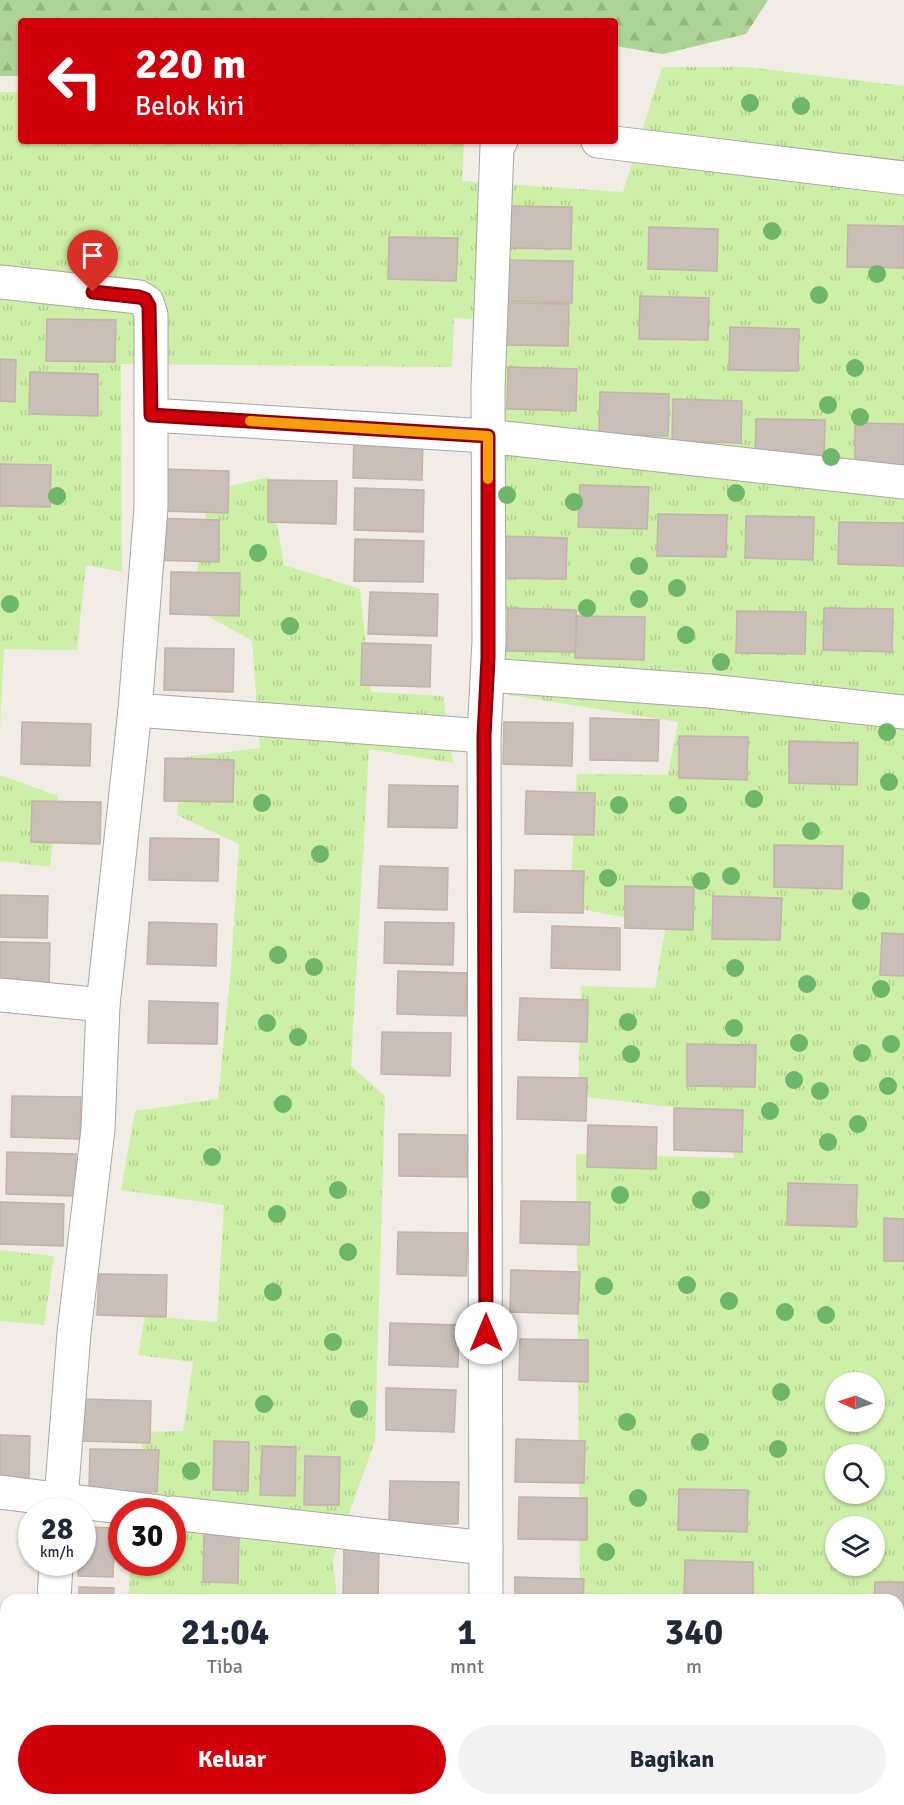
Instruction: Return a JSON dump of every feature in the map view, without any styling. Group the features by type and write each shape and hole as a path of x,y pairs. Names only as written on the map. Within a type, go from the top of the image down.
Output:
{"street":[{"path":"618,143 904,178"},
{"path":"486,1594 484,736 488,675 488,436 499,144"},
{"path":"0,282 145,299 151,315 151,508 135,710 103,1005 98,1129 74,1333 61,1498"},
{"path":"151,415 488,436 904,482"},
{"path":"488,675 709,691 904,712"},
{"path":"135,710 484,736"},
{"path":"0,995 103,1005"},
{"path":"0,1492 26,1498"},
{"path":"186,1515 486,1548"},
{"path":"54,1594 55,1576"}],"green space":[{"path":"0,0 768,0 746,34 663,54 618,46 618,18 18,18 18,76 0,76"},
{"path":"662,67 747,67 904,86 904,1594 580,1594 576,1154 734,1158 724,1113 578,1096 581,986 655,988 666,925 569,907 577,774 668,775 678,722 478,690 475,319 454,318 452,367 121,364 122,572 86,565 77,650 4,649 0,729 0,92 18,92 18,144 464,144 462,181 623,192"},
{"path":"269,477 284,565 360,589 371,692 443,696 453,763 369,749 351,1066 385,1096 375,1441 333,1559 336,1594 128,1594 130,1576 186,1576 186,1498 137,1498 143,1432 183,1431 193,1362 138,1355 145,1316 217,1322 224,1205 121,1190 135,1111 218,1099 231,967 239,844 177,815 184,757 260,748 252,641 192,607 209,491"},
{"path":"0,775 58,796 50,867 0,861"},
{"path":"0,1250 54,1256 44,1325 0,1321"}],"building":[{"path":"503,206 572,207 571,249 502,248"},
{"path":"848,225 904,226 904,268 847,267"},
{"path":"649,227 718,229 717,271 648,269"},
{"path":"389,237 458,238 456,281 388,279"},
{"path":"505,260 573,261 572,303 504,301"},
{"path":"640,296 709,298 708,340 639,339"},
{"path":"501,303 569,304 568,346 500,345"},
{"path":"47,319 116,320 115,362 46,361"},
{"path":"730,327 799,329 798,371 729,370"},
{"path":"0,359 16,360 15,402 0,401"},
{"path":"508,367 577,369 576,411 507,409"},
{"path":"30,372 98,374 98,416 29,414"},
{"path":"600,392 669,394 668,436 599,434"},
{"path":"673,399 742,401 741,443 672,441"},
{"path":"756,419 825,420 824,462 755,461"},
{"path":"855,423 904,424 904,466 855,465"},
{"path":"354,436 423,438 422,480 353,478"},
{"path":"0,464 51,465 50,507 0,506"},
{"path":"160,469 229,471 228,513 160,511"},
{"path":"268,480 337,481 336,524 268,522"},
{"path":"580,485 649,487 647,529 578,527"},
{"path":"355,488 424,490 423,532 354,530"},
{"path":"658,514 727,515 726,557 657,556"},
{"path":"746,516 814,517 813,560 745,558"},
{"path":"151,518 219,520 219,562 150,560"},
{"path":"839,522 904,523 904,566 838,564"},
{"path":"498,536 567,538 566,579 497,578"},
{"path":"355,539 424,541 423,582 354,581"},
{"path":"171,572 240,573 239,616 170,614"},
{"path":"370,592 438,594 437,636 368,634"},
{"path":"508,608 576,610 576,652 507,651"},
{"path":"824,608 893,609 892,652 823,650"},
{"path":"737,611 806,612 805,654 736,653"},
{"path":"577,616 645,617 644,660 575,658"},
{"path":"362,643 431,645 430,687 361,685"},
{"path":"165,648 234,649 233,692 164,690"},
{"path":"590,718 659,720 658,761 590,760"},
{"path":"22,722 91,724 90,766 21,764"},
{"path":"504,722 573,723 572,766 503,764"},
{"path":"679,736 748,737 747,780 679,778"},
{"path":"789,741 858,743 857,785 789,783"},
{"path":"165,758 234,760 233,802 164,801"},
{"path":"389,785 458,786 457,828 388,827"},
{"path":"526,791 595,793 594,835 525,834"},
{"path":"32,801 101,802 100,844 31,842"},
{"path":"150,838 219,839 218,881 149,880"},
{"path":"774,845 843,846 842,889 774,887"},
{"path":"380,866 448,868 447,910 378,908"},
{"path":"515,870 584,871 583,913 514,912"},
{"path":"625,886 694,887 693,930 625,928"},
{"path":"0,895 48,896 47,938 0,937"},
{"path":"713,896 782,898 780,940 712,939"},
{"path":"149,922 217,924 216,966 147,964"},
{"path":"385,922 454,923 453,965 384,963"},
{"path":"552,926 620,928 620,970 551,968"},
{"path":"882,933 904,934 904,976 880,975"},
{"path":"0,942 50,943 49,985 0,984"},
{"path":"398,971 467,973 466,1016 397,1014"},
{"path":"520,998 588,1000 587,1042 518,1040"},
{"path":"149,1001 218,1003 217,1044 148,1043"},
{"path":"382,1032 451,1033 450,1076 381,1074"},
{"path":"687,1044 756,1045 755,1087 687,1086"},
{"path":"518,1077 587,1078 586,1121 517,1119"},
{"path":"12,1096 81,1097 80,1139 11,1137"},
{"path":"674,1108 743,1110 742,1152 674,1150"},
{"path":"588,1125 657,1127 656,1169 587,1167"},
{"path":"399,1134 468,1135 467,1177 399,1176"},
{"path":"7,1152 76,1154 75,1196 6,1194"},
{"path":"788,1183 857,1185 856,1227 787,1225"},
{"path":"521,1201 590,1202 589,1245 520,1243"},
{"path":"0,1202 64,1204 63,1246 0,1244"},
{"path":"884,1218 904,1219 904,1261 884,1261"},
{"path":"398,1232 468,1233 466,1276 397,1274"},
{"path":"511,1270 580,1272 578,1314 510,1312"},
{"path":"99,1274 167,1275 166,1317 97,1315"},
{"path":"390,1323 459,1325 458,1367 389,1365"},
{"path":"520,1339 588,1340 588,1382 519,1380"},
{"path":"386,1388 456,1390 454,1432 386,1430"},
{"path":"82,1399 151,1401 150,1443 81,1441"},
{"path":"0,1435 30,1436 29,1478 0,1477"},
{"path":"516,1439 585,1441 584,1483 515,1482"},
{"path":"214,1441 249,1442 248,1491 213,1490"},
{"path":"262,1446 296,1447 295,1496 260,1495"},
{"path":"90,1449 159,1450 157,1492 89,1490"},
{"path":"305,1456 340,1457 339,1505 304,1505"},
{"path":"390,1481 459,1482 458,1524 389,1523"},
{"path":"679,1489 748,1490 747,1532 678,1530"},
{"path":"519,1497 587,1498 587,1540 518,1539"},
{"path":"96,1527 108,1528 108,1576 113,1577 78,1576 96,1576"},
{"path":"204,1533 239,1534 238,1583 203,1582"},
{"path":"344,1548 379,1549 378,1594 343,1594"},
{"path":"685,1560 753,1562 753,1594 684,1594"},
{"path":"515,1577 584,1579 583,1594 515,1594"},
{"path":"875,1582 904,1582 904,1594 874,1594"},
{"path":"79,1587 114,1588 114,1594 79,1594"}],"slow traffic":[{"path":"250,421 488,436 488,479"}],"route":[{"path":"93,292 139,297 145,299 149,306 151,315 151,415 488,436 488,675 484,736 486,1333"}]}
